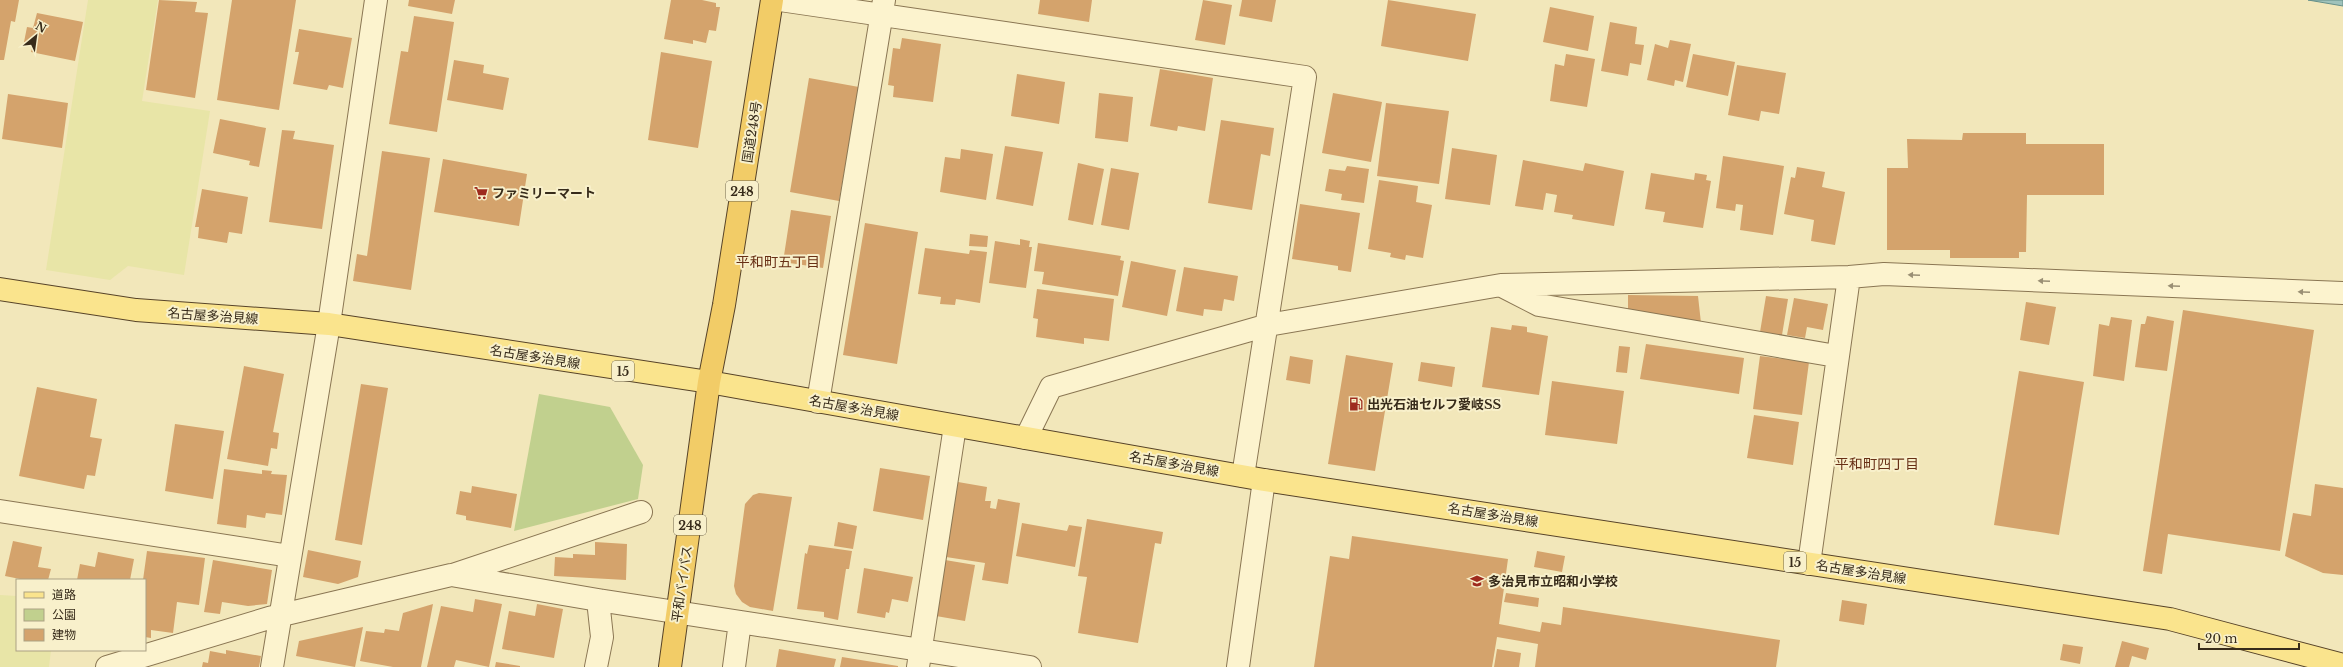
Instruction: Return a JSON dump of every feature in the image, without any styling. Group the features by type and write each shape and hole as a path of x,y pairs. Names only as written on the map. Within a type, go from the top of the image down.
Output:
{"highway":[{"name":"国道248号","path":"709,382 724,306 772,0"},
{"name":"平和バイパス","path":"670,667 709,382"}],"main road":[{"name":"名古屋多治見線","path":"0,289 136,310 329,324 709,382 1264,480 2170,619 2343,665"}],"street":[{"path":"272,667 329,324 376,0"},
{"path":"780,0 883,7 1304,76 1268,325 1243,476"},
{"path":"818,402 883,7"},
{"path":"1026,438 1051,387 1268,325 1501,285 1849,277 1884,274 2343,294"},
{"path":"1809,564 1836,356 1849,277"},
{"path":"1501,285 1539,305 1836,356"},
{"path":"919,658 955,426"},
{"path":"1238,667 1264,480"},
{"path":"0,511 290,556"},
{"path":"107,667 280,616 451,575 641,512"},
{"path":"451,575 740,622 919,658 1030,667"},
{"path":"596,667 602,638 598,600"},
{"path":"734,667 740,622"}],"shaded area":[{"path":"88,0 158,0 142,101 210,111 184,275 128,266 110,280 46,270"},
{"path":"0,595 16,596 16,651 51,651 49,667 0,667"}],"green space":[{"path":"539,394 610,407 643,465 638,499 514,531"}],"water":[{"path":"2308,0 2343,0 2343,6"}],"building":[{"path":"0,0 19,0 15,22 11,21 4,60 0,60"},
{"path":"159,0 197,2 195,12 208,13 195,98 146,90"},
{"path":"232,0 296,0 279,110 217,100"},
{"path":"409,0 455,0 452,14 408,6"},
{"path":"671,0 702,0 716,3 716,7 720,7 716,31 709,30 706,43 693,40 693,44 664,39"},
{"path":"1040,0 1092,0 1089,22 1038,14"},
{"path":"1203,0 1232,5 1225,45 1195,40"},
{"path":"1242,0 1276,0 1272,22 1239,16"},
{"path":"1388,0 1476,14 1468,61 1381,46"},
{"path":"1550,7 1594,16 1588,51 1543,42"},
{"path":"37,13 83,22 75,61 31,52 33,44 24,42 27,27 33,28"},
{"path":"414,16 454,22 437,132 389,124 401,51 408,52"},
{"path":"1610,22 1637,27 1635,44 1644,45 1641,65 1630,63 1628,76 1601,71"},
{"path":"299,29 352,38 343,88 329,85 327,90 293,84 299,52 295,52"},
{"path":"902,38 941,44 933,102 893,97 894,86 888,85 893,48 900,49"},
{"path":"1670,40 1691,44 1683,82 1675,80 1674,86 1647,80 1655,44 1668,48"},
{"path":"661,52 712,61 698,148 648,140"},
{"path":"1566,54 1595,59 1587,107 1550,101 1555,64 1564,66"},
{"path":"1693,54 1735,62 1728,96 1686,87"},
{"path":"454,60 484,65 483,73 509,78 503,110 447,100"},
{"path":"1737,65 1786,73 1779,114 1761,111 1759,121 1728,115"},
{"path":"1160,69 1213,78 1205,131 1178,126 1177,131 1150,126"},
{"path":"1017,74 1065,82 1059,124 1011,116"},
{"path":"809,78 859,87 839,201 790,192"},
{"path":"1099,93 1133,97 1128,142 1095,138"},
{"path":"1333,93 1382,102 1371,162 1322,153"},
{"path":"8,94 68,103 62,148 2,139"},
{"path":"1386,103 1449,111 1439,184 1377,176"},
{"path":"220,119 266,128 259,167 249,165 250,161 213,153"},
{"path":"1221,120 1274,128 1270,156 1261,154 1252,210 1208,203"},
{"path":"282,130 295,131 293,139 334,145 322,229 269,222"},
{"path":"1963,133 2026,133 2026,144 2104,144 2104,195 2027,195 2026,252 2019,252 2019,258 1950,258 1950,250 1887,250 1887,168 1908,168 1907,139 1962,140"},
{"path":"1005,146 1043,152 1033,206 996,199"},
{"path":"1452,148 1497,155 1490,205 1445,199"},
{"path":"961,149 993,154 986,200 940,192 945,157 960,159"},
{"path":"382,151 430,158 411,290 353,281 357,254 367,256"},
{"path":"1723,156 1784,166 1773,235 1740,230 1743,205 1736,204 1735,211 1716,208"},
{"name":"ファミリーマート","path":"443,159 527,174 519,226 434,212"},
{"path":"1523,160 1583,171 1585,163 1624,171 1614,226 1572,219 1573,215 1554,212 1557,195 1546,193 1543,210 1515,206"},
{"path":"1078,163 1104,169 1093,225 1068,220"},
{"path":"1347,166 1369,169 1364,203 1341,200 1342,194 1325,191 1329,169 1345,171"},
{"path":"1797,167 1825,172 1822,187 1845,192 1835,245 1811,241 1814,220 1784,214 1791,177 1795,178"},
{"path":"1111,168 1139,173 1129,230 1101,225"},
{"path":"1651,173 1694,180 1695,173 1707,175 1706,180 1711,181 1703,228 1663,222 1665,212 1645,209"},
{"path":"1379,180 1418,186 1416,202 1432,205 1423,258 1406,255 1405,260 1390,257 1391,253 1368,249"},
{"path":"202,189 248,197 242,234 229,232 227,243 198,238 199,227 195,227"},
{"path":"1300,204 1360,213 1351,272 1338,270 1338,266 1292,259"},
{"path":"791,210 831,216 823,268 783,262"},
{"path":"865,223 918,232 897,364 843,355"},
{"path":"970,234 988,236 987,247 969,246"},
{"path":"1020,239 1030,241 1029,247 1032,247 1026,288 989,283 995,241 1020,245"},
{"path":"1038,243 1121,256 1120,260 1124,261 1118,296 1042,284 1044,272 1034,271"},
{"path":"925,248 969,254 970,250 987,252 980,303 956,299 955,305 940,304 941,297 918,294"},
{"path":"1131,261 1176,270 1167,316 1122,307"},
{"path":"1184,267 1238,276 1234,301 1224,299 1222,311 1204,309 1203,316 1176,311"},
{"path":"1037,289 1114,299 1109,341 1084,338 1084,344 1036,337 1038,319 1033,318"},
{"path":"1628,295 1698,296 1701,323 1628,311"},
{"path":"1766,296 1788,299 1782,335 1760,332"},
{"path":"1794,298 1828,304 1823,330 1807,327 1805,338 1787,335"},
{"path":"2026,302 2056,307 2049,345 2020,340"},
{"path":"2183,310 2314,330 2280,551 2168,534 2162,574 2143,571"},
{"path":"2147,316 2174,321 2167,371 2135,367 2141,324 2145,324"},
{"path":"2111,317 2132,320 2124,381 2093,376 2099,324 2109,326"},
{"path":"1512,325 1527,327 1527,332 1548,336 1539,395 1482,387 1491,327 1511,330"},
{"path":"1646,344 1744,358 1739,394 1640,379"},
{"path":"1619,346 1630,347 1627,373 1616,372"},
{"path":"1346,355 1393,363 1375,471 1328,464"},
{"path":"1290,356 1313,360 1310,384 1286,380"},
{"path":"1760,356 1809,362 1802,415 1753,409"},
{"path":"1421,362 1455,367 1452,387 1418,381"},
{"path":"244,366 284,374 273,432 279,433 277,449 271,448 268,466 227,459"},
{"path":"2019,371 2084,382 2059,535 1994,525"},
{"path":"1552,381 1624,391 1617,444 1545,435"},
{"path":"361,384 388,388 362,545 335,540"},
{"path":"37,387 97,399 90,437 102,439 95,476 87,475 84,489 19,476"},
{"path":"1754,415 1799,422 1793,465 1747,458"},
{"path":"175,424 224,431 213,499 165,491"},
{"path":"880,468 930,476 923,520 873,511"},
{"path":"224,469 262,474 262,470 272,471 271,474 287,475 282,515 266,513 265,518 247,515 246,528 217,524"},
{"path":"958,482 987,487 985,501 991,501 990,508 996,509 998,499 1020,503 1008,584 982,580 985,563 946,557"},
{"path":"2315,484 2343,488 2343,575 2323,573 2285,556 2293,513 2311,516"},
{"path":"472,486 517,494 511,528 466,520 466,516 456,514 460,491 471,493"},
{"path":"759,493 792,497 773,611 750,607 742,602 736,594 734,586 745,504 753,495"},
{"path":"1087,519 1163,532 1161,544 1155,543 1138,643 1078,633 1087,577 1078,576"},
{"path":"838,522 857,526 853,549 834,546"},
{"path":"1022,523 1067,531 1069,525 1082,527 1075,567 1016,556"},
{"path":"1352,536 1508,559 1499,624 1540,632 1542,622 1561,625 1563,607 1780,640 1776,667 1535,667 1538,644 1497,637 1492,667 1314,667 1330,556 1349,559"},
{"path":"13,541 42,547 38,567 51,569 48,579 20,579 5,576"},
{"path":"595,542 627,544 626,580 554,576 555,557 573,558 573,554 595,555"},
{"path":"809,545 852,551 849,569 846,569 838,620 824,617 824,612 797,609 805,553 807,554"},
{"path":"308,550 361,561 358,577 338,584 303,577"},
{"path":"147,551 205,558 199,605 177,602 173,633 151,630 151,638 146,637 146,579 143,579"},
{"path":"1537,551 1565,556 1562,572 1534,567"},
{"path":"98,552 134,559 130,579 77,579 80,564 95,567"},
{"path":"213,560 272,570 267,604 248,606 222,602 220,614 204,612"},
{"path":"945,560 975,565 965,621 936,616"},
{"path":"864,568 913,577 908,602 892,599 889,613 886,612 885,618 857,613"},
{"path":"1506,593 1539,598 1538,607 1504,602"},
{"path":"475,599 502,604 489,667 456,660 454,667 427,667 441,606 473,612"},
{"path":"1842,600 1867,604 1864,625 1839,621"},
{"path":"433,604 421,667 393,667 360,661 366,631 384,633 385,629 399,631 403,613"},
{"path":"537,604 563,609 554,658 502,649 509,611 535,616"},
{"path":"363,627 355,667 296,656 299,641"},
{"path":"2122,641 2149,648 2146,660 2132,656 2129,667 2115,667"},
{"path":"2063,644 2083,647 2080,664 2060,660"},
{"path":"779,649 836,659 834,667 776,667"},
{"path":"1497,649 1521,653 1519,667 1494,667"},
{"path":"226,650 261,656 259,667 202,667 203,662 208,663 210,651 226,654"},
{"path":"842,657 898,666 898,667 840,667"},
{"path":"496,662 520,666 520,667 495,667"}],"place":[{"name":"ファミリーマート","path":"481,193"},
{"name":"出光石油セルフ愛岐SS","path":"1356,404"},
{"name":"多治見市立昭和小学校","path":"1477,581"}],"district":[{"name":"平和町五丁目","path":"778,262"},
{"name":"平和町四丁目","path":"1877,464"}]}
